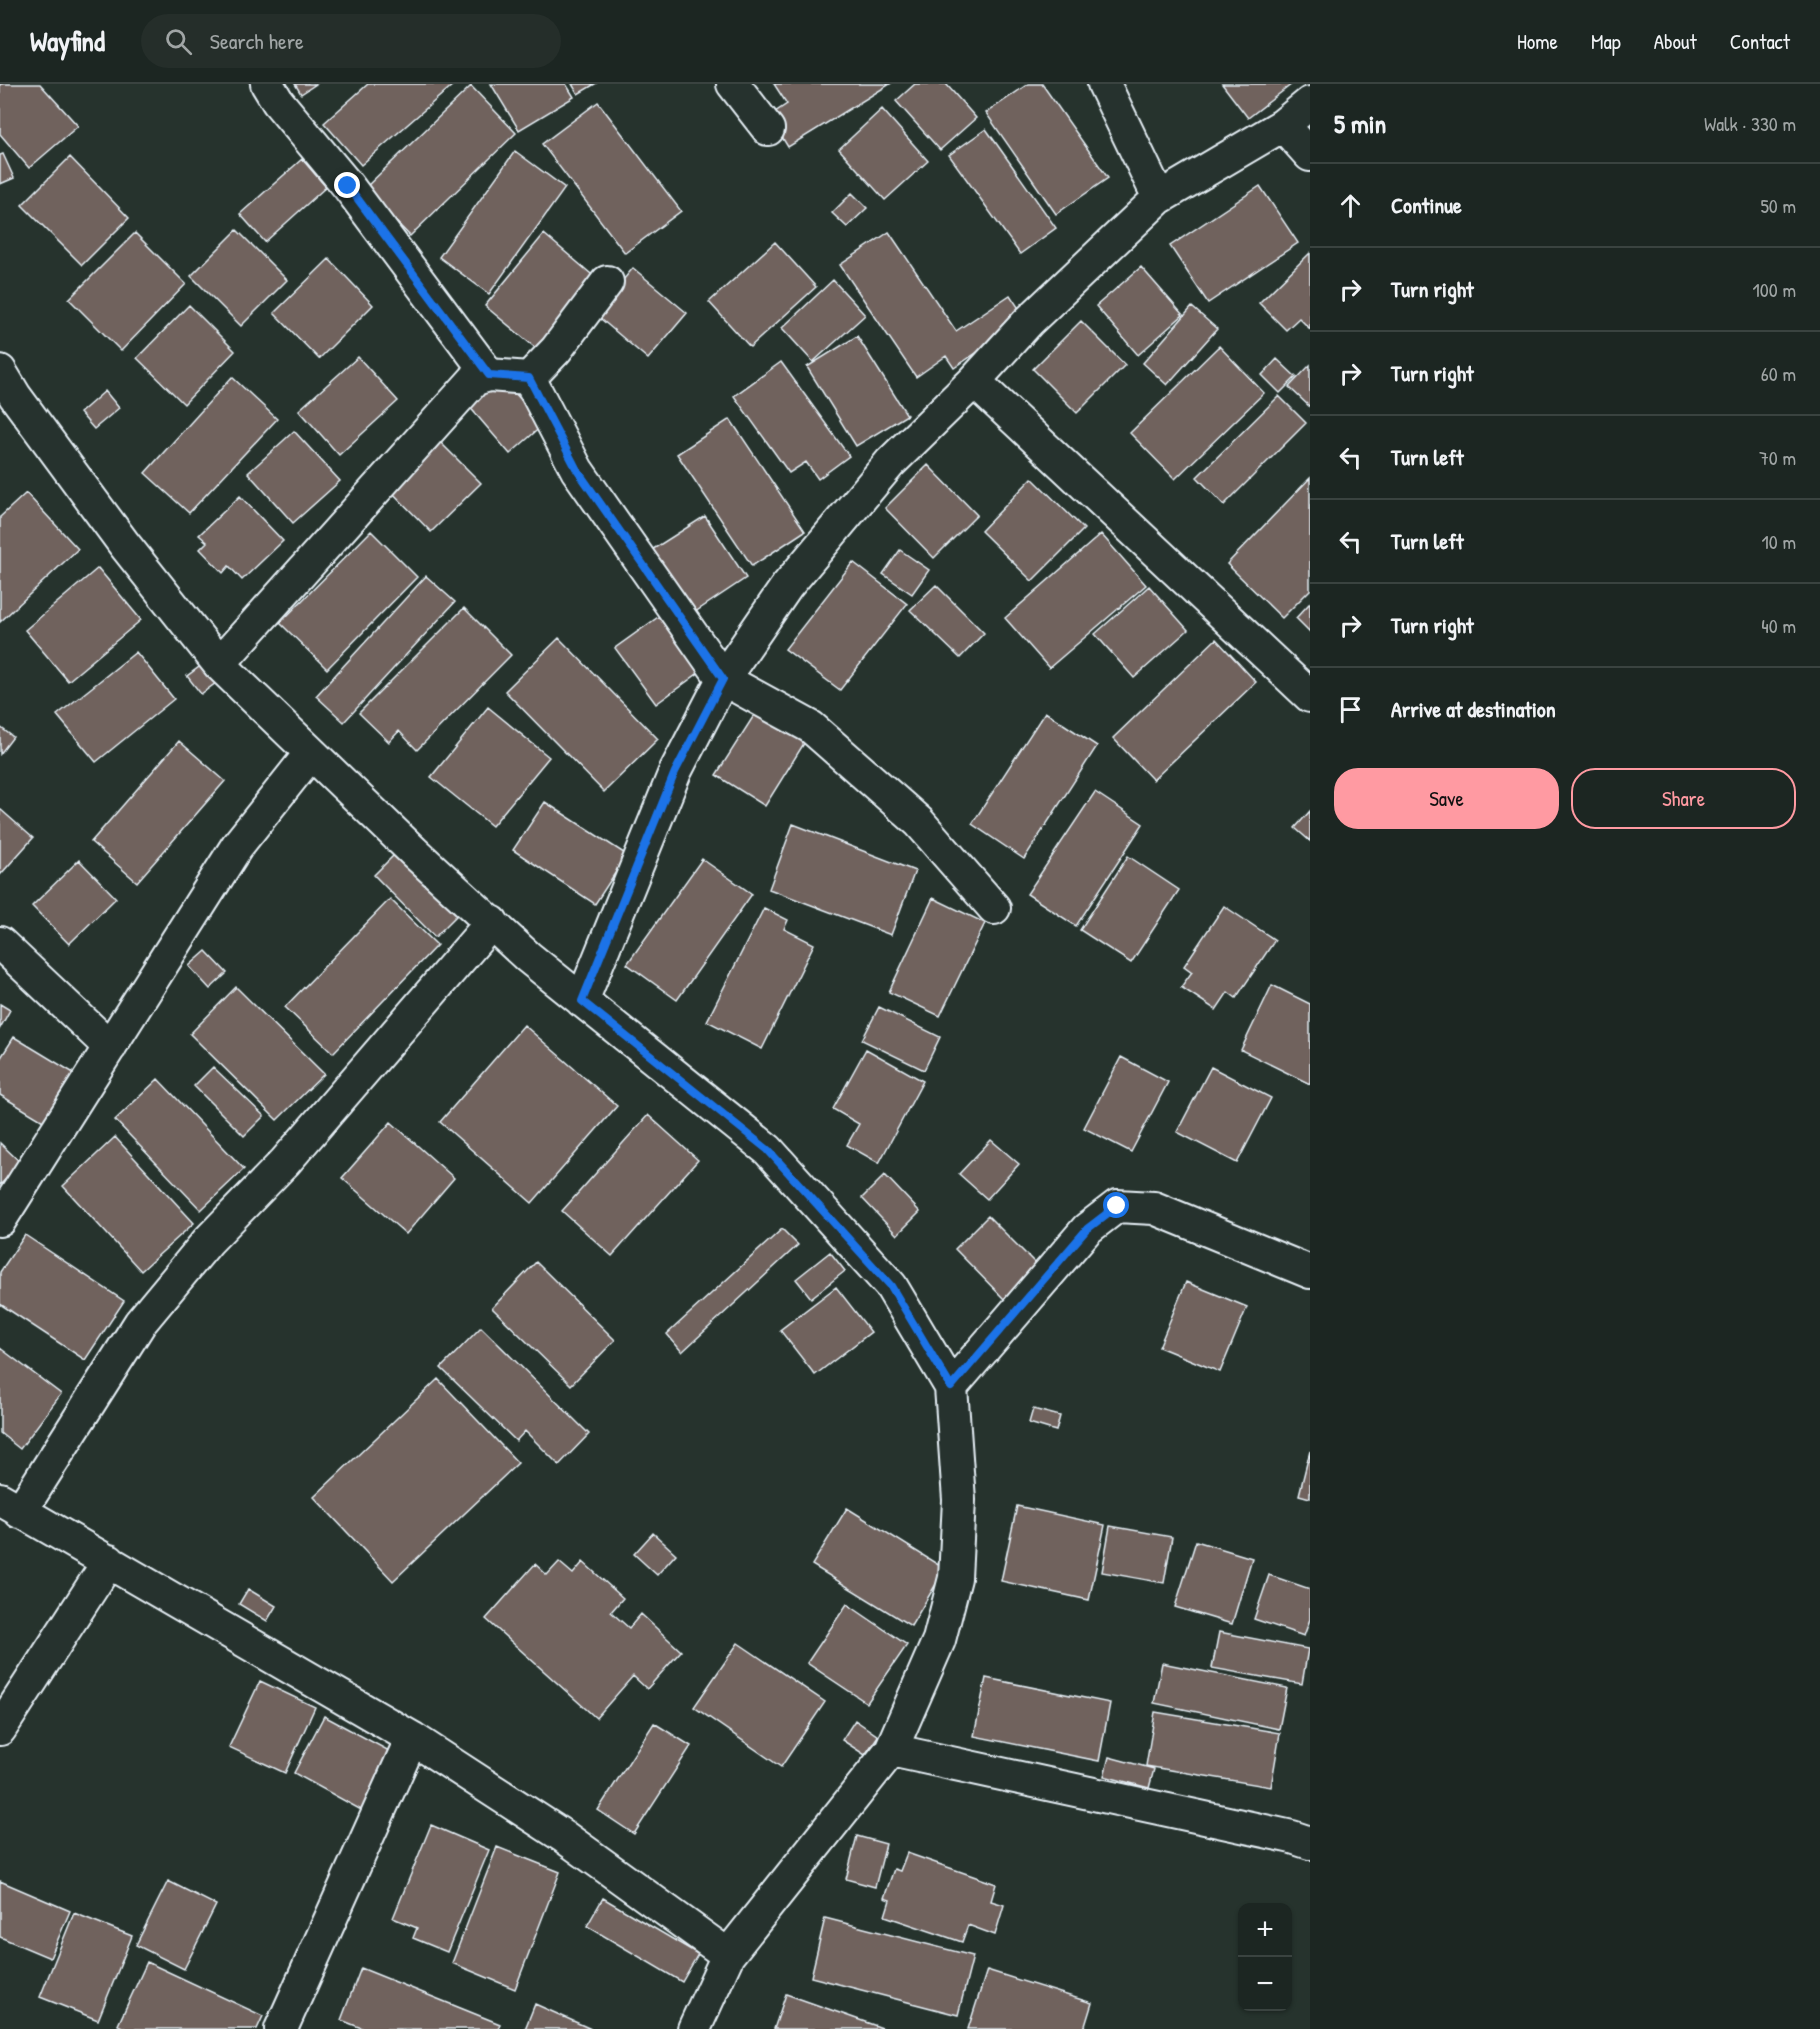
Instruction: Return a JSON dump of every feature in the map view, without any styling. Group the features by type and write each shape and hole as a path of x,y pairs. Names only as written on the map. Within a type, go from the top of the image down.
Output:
{"street":[{"path":"267,84 278,102 348,186 489,375"},
{"path":"733,84 768,129"},
{"path":"1104,84 1159,198"},
{"path":"582,1001 675,772 723,679 787,586 890,463 974,381 1028,322 1159,198 1282,125 1310,103"},
{"path":"1282,125 1310,155"},
{"path":"529,378 556,350 607,282"},
{"path":"0,371 15,396 124,544 219,664 414,852 528,957 768,1150 891,1286 951,1387 959,1500 955,1578 939,1640 891,1750 728,1955 694,2029"},
{"path":"219,664 475,379 489,375 529,378"},
{"path":"529,378 577,470 723,679 811,727 919,822 994,908"},
{"path":"974,381 1310,696"},
{"path":"0,1220 237,846 311,753"},
{"path":"492,922 285,1162 208,1241 140,1323 10,1506 109,1561 412,1738 563,1836 728,1955"},
{"path":"0,943 110,1047"},
{"path":"951,1387 1087,1229 1117,1206 1154,1208 1310,1272"},
{"path":"0,1729 109,1561"},
{"path":"280,2029 412,1738"},
{"path":"891,1750 1280,1834 1310,1843"}],"building":[{"path":"0,84 40,84 78,126 29,168 0,134"},
{"path":"295,84 316,84 301,94"},
{"path":"368,84 454,84 361,165 324,123"},
{"path":"491,84 566,84 574,97 519,130"},
{"path":"572,84 595,84 578,94"},
{"path":"774,84 890,84 788,147 769,116 787,104"},
{"path":"915,84 946,84 976,118 940,150 896,101"},
{"path":"1028,84 1042,84 1108,178 1056,214 986,113"},
{"path":"1222,84 1292,84 1248,118"},
{"path":"471,86 516,133 410,236 364,189"},
{"path":"598,102 681,211 625,253 542,144"},
{"path":"882,109 928,161 885,200 839,149"},
{"path":"986,129 1056,228 1020,254 949,155"},
{"path":"515,151 565,188 489,294 439,257"},
{"path":"3,154 14,178 0,184 0,155"},
{"path":"70,157 129,218 82,265 22,205"},
{"path":"302,159 326,187 265,242 240,214"},
{"path":"1260,186 1298,243 1208,303 1170,246"},
{"path":"852,193 867,208 847,227 832,213"},
{"path":"237,230 287,280 241,326 191,276"},
{"path":"889,232 956,331 1010,295 1026,319 954,368 946,356 916,377 840,265"},
{"path":"135,233 186,284 121,351 69,299"},
{"path":"544,234 597,279 538,350 485,306"},
{"path":"775,242 816,287 750,347 709,302"},
{"path":"1310,253 1310,329 1299,318 1286,330 1259,303"},
{"path":"329,259 373,305 319,359 274,313"},
{"path":"1141,267 1183,315 1138,355 1096,306"},
{"path":"633,268 687,313 648,359 595,314"},
{"path":"833,280 865,315 813,362 782,328"},
{"path":"189,305 235,351 184,404 137,358"},
{"path":"1192,307 1217,329 1167,385 1143,363"},
{"path":"1081,321 1125,365 1077,413 1033,369"},
{"path":"857,336 907,415 856,446 807,367"},
{"path":"1219,346 1264,393 1175,479 1130,433"},
{"path":"358,357 398,401 339,455 299,410"},
{"path":"1277,359 1296,377 1280,393 1262,375"},
{"path":"781,362 849,456 818,479 806,462 789,473 734,396"},
{"path":"1310,365 1310,407 1289,387"},
{"path":"232,377 277,419 189,513 145,473"},
{"path":"501,377 543,425 510,454 468,405"},
{"path":"105,391 119,408 94,429 80,413"},
{"path":"1279,396 1306,423 1224,505 1197,477"},
{"path":"730,419 805,531 752,566 677,454"},
{"path":"294,431 340,481 293,523 248,473"},
{"path":"432,434 481,483 431,532 383,483"},
{"path":"928,465 977,515 934,558 885,508"},
{"path":"1032,478 1084,529 1032,581 981,531"},
{"path":"1310,478 1310,590 1282,618 1227,564"},
{"path":"26,493 78,549 0,622 0,517"},
{"path":"240,496 283,541 242,580 229,566 223,573 200,549 207,542 199,535"},
{"path":"705,516 746,578 692,614 650,551"},
{"path":"371,531 417,577 327,669 280,623"},
{"path":"1101,534 1146,585 1049,668 1005,618"},
{"path":"900,550 929,570 912,594 883,574"},
{"path":"853,562 907,604 840,690 785,649"},
{"path":"98,568 141,620 68,681 25,630"},
{"path":"426,576 455,602 344,722 316,696"},
{"path":"936,585 984,633 960,658 910,610"},
{"path":"1149,586 1188,630 1134,678 1095,634"},
{"path":"1310,603 1310,632 1296,618"},
{"path":"464,608 511,655 417,750 399,731 389,742 359,713"},
{"path":"668,610 708,666 656,704 615,648"},
{"path":"559,638 658,739 604,792 505,691"},
{"path":"1216,639 1256,682 1153,780 1113,738"},
{"path":"136,652 174,699 96,762 57,715"},
{"path":"210,659 224,677 201,694 187,676"},
{"path":"760,706 808,737 765,806 716,775"},
{"path":"488,707 549,757 492,826 431,777"},
{"path":"1045,712 1097,746 1024,859 972,824"},
{"path":"0,727 13,737 0,754"},
{"path":"179,741 225,781 137,882 91,842"},
{"path":"1095,792 1143,824 1076,926 1027,894"},
{"path":"545,802 627,855 595,904 513,850"},
{"path":"0,809 33,838 0,875"},
{"path":"1310,811 1310,841 1295,828"},
{"path":"793,824 915,871 891,935 769,889"},
{"path":"396,853 458,914 435,937 374,875"},
{"path":"1128,856 1179,890 1131,963 1080,930"},
{"path":"702,859 752,894 677,1000 627,964"},
{"path":"79,860 116,898 69,944 32,906"},
{"path":"933,898 985,923 940,1016 889,992"},
{"path":"390,899 437,945 333,1053 285,1007"},
{"path":"1224,906 1275,940 1236,998 1228,992 1216,1010 1181,987 1192,972 1184,966"},
{"path":"764,908 788,920 784,929 814,944 762,1049 707,1021"},
{"path":"206,951 227,973 210,989 189,966"},
{"path":"1272,985 1310,1004 1310,1084 1241,1050"},
{"path":"236,987 324,1074 277,1120 190,1034"},
{"path":"0,1004 10,1010 0,1028"},
{"path":"879,1007 940,1037 924,1070 862,1040"},
{"path":"524,1025 617,1106 532,1203 440,1122"},
{"path":"14,1037 77,1075 48,1124 0,1095 0,1059"},
{"path":"866,1049 923,1081 879,1163 847,1145 859,1124 833,1109"},
{"path":"1121,1057 1168,1082 1131,1152 1084,1128"},
{"path":"213,1067 264,1116 244,1136 194,1086"},
{"path":"1211,1067 1271,1098 1237,1163 1177,1132"},
{"path":"158,1079 244,1169 201,1210 115,1120"},
{"path":"648,1115 698,1160 612,1256 562,1211"},
{"path":"391,1122 454,1178 406,1234 342,1178"},
{"path":"115,1137 194,1223 141,1271 63,1186"},
{"path":"991,1140 1019,1164 987,1199 959,1174"},
{"path":"0,1143 21,1163 0,1185"},
{"path":"885,1175 920,1212 897,1235 862,1198"},
{"path":"988,1216 1038,1266 1004,1299 955,1249"},
{"path":"782,1229 798,1245 682,1352 667,1334"},
{"path":"25,1235 124,1301 85,1360 0,1304 0,1272"},
{"path":"830,1252 845,1271 811,1298 796,1279"},
{"path":"536,1262 615,1340 571,1385 492,1308"},
{"path":"1186,1282 1247,1307 1220,1372 1159,1347"},
{"path":"836,1287 871,1332 815,1375 780,1330"},
{"path":"481,1327 589,1434 559,1465 525,1431 516,1441 441,1368"},
{"path":"0,1348 61,1394 20,1449 0,1433"},
{"path":"438,1379 518,1463 393,1581 314,1497"},
{"path":"1033,1409 1060,1416 1056,1431 1029,1423"},
{"path":"1310,1451 1310,1498 1299,1495"},
{"path":"1017,1506 1105,1525 1089,1600 1001,1581"},
{"path":"847,1508 945,1569 911,1626 812,1565"},
{"path":"1110,1526 1172,1537 1164,1583 1102,1572"},
{"path":"653,1533 676,1554 657,1575 634,1554"},
{"path":"1196,1541 1252,1558 1232,1624 1175,1607"},
{"path":"559,1562 573,1574 583,1562 623,1598 611,1612 629,1628 641,1614 681,1651 647,1689 633,1676 596,1718 486,1619 535,1564 547,1575"},
{"path":"1269,1575 1310,1589 1310,1619 1304,1636 1254,1619"},
{"path":"248,1589 276,1606 267,1621 239,1604"},
{"path":"847,1604 907,1645 867,1703 807,1663"},
{"path":"1219,1632 1308,1649 1302,1684 1212,1668"},
{"path":"738,1643 825,1702 781,1767 694,1707"},
{"path":"1162,1663 1287,1688 1279,1729 1154,1703"},
{"path":"986,1678 1110,1703 1099,1761 974,1736"},
{"path":"260,1681 315,1707 285,1773 229,1747"},
{"path":"1155,1712 1280,1733 1271,1787 1146,1766"},
{"path":"324,1716 393,1753 363,1811 294,1773"},
{"path":"855,1720 878,1736 865,1755 842,1740"},
{"path":"654,1723 691,1746 634,1834 598,1810"},
{"path":"1109,1757 1154,1769 1149,1788 1104,1776"},
{"path":"431,1825 489,1850 447,1952 413,1938 417,1928 393,1918"},
{"path":"857,1836 886,1844 875,1887 846,1879"},
{"path":"497,1847 560,1872 515,1989 452,1963"},
{"path":"907,1853 996,1884 991,1901 1004,1905 995,1935 968,1925 962,1942 885,1916 890,1900 884,1898 894,1869 900,1871"},
{"path":"0,1881 70,1911 50,1958 0,1937"},
{"path":"168,1881 216,1905 184,1969 136,1945"},
{"path":"603,1898 698,1954 682,1982 587,1926"},
{"path":"74,1913 132,1936 98,2020 40,1997"},
{"path":"825,1918 973,1956 958,2015 811,1977"},
{"path":"147,1962 263,2016 257,2029 126,2029 118,2025"},
{"path":"361,1968 500,2024 498,2029 364,2029 341,2020"},
{"path":"987,1970 1092,2003 1084,2029 968,2029"},
{"path":"786,1994 885,2029 774,2029"},
{"path":"535,2004 591,2029 525,2029"}],"route":[{"path":"348,186 489,375 529,378 577,470 723,679 675,772 582,1001 679,1076 768,1150 891,1286 951,1387 1087,1229 1117,1206"}]}
